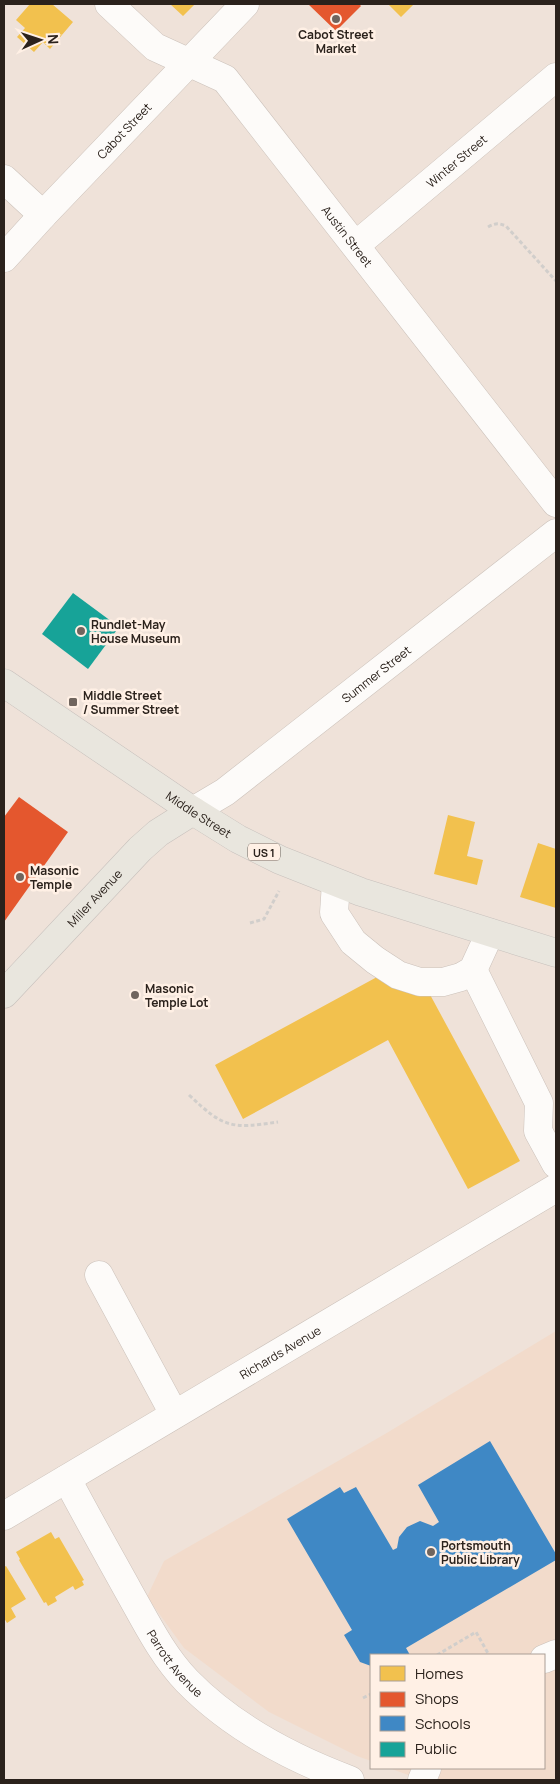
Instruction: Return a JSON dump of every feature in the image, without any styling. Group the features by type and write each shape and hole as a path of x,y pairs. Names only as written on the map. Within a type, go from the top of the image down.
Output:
{"main road":[{"name":"Middle Street","path":"4,683 193,811 246,843 280,860 336,883 556,953"},
{"name":"Miller Avenue","path":"4,994 140,849 158,832 193,811"}],"street":[{"name":"Austin Street","path":"109,4 156,47 226,79 556,503"},
{"name":"Cabot Street","path":"4,258 245,4"},
{"name":"Winter Street","path":"356,245 556,77"},
{"path":"4,179 43,215"},
{"name":"Summer Street","path":"193,811 225,792 556,533"},
{"path":"336,883 334,913 353,942 375,960 398,975 420,982 443,982 461,977 473,970 478,963 490,933"},
{"path":"473,970 539,1103 538,1131 556,1164"},
{"name":"Richards Avenue","path":"4,1516 556,1188"},
{"path":"99,1275 174,1414"},
{"name":"Parrott Avenue","path":"67,1479 159,1646 185,1680 216,1708 258,1737 324,1770 350,1780"}],"path":[{"path":"488,227 500,223 506,226 556,281"},
{"path":"250,923 264,919 280,891"},
{"path":"189,1095 211,1114 223,1122 234,1126 278,1122"},
{"path":"439,1654 476,1632 488,1654"},
{"path":"363,1698 370,1694"}],"shaded area":[{"path":"556,1331 556,1780 422,1780 392,1769 545,1769 545,1654 370,1654 370,1761 269,1712 184,1648 147,1597 164,1561 385,1434"}],"building: Homes":[{"path":"30,4 52,4 73,22 50,49 43,42 34,52 17,37 25,28 16,20"},
{"path":"170,4 195,4 183,16"},
{"path":"388,4 414,4 401,17"},
{"path":"448,815 475,822 467,856 483,860 477,885 434,874"},
{"path":"538,843 556,849 556,908 520,897"},
{"path":"377,977 395,988 408,991 427,989 520,1161 468,1189 388,1040 243,1119 215,1065"},
{"path":"51,1532 55,1539 59,1537 84,1580 82,1581 84,1585 75,1590 73,1586 55,1597 57,1601 48,1606 46,1602 44,1603 16,1552"},
{"path":"6,1566 26,1599 11,1608 16,1617 7,1623 4,1618 4,1567"}],"building: Shops":[{"name":"Cabot Street Market","path":"308,4 359,4 361,6 336,31"},
{"name":"Masonic Temple","path":"19,797 68,832 4,922 4,817"}],"building: Schools":[{"name":"Portsmouth Public Library","path":"490,1441 556,1554 556,1560 406,1648 409,1654 370,1654 370,1666 360,1662 344,1635 352,1630 287,1519 340,1487 344,1493 356,1487 393,1550 397,1548 399,1537 407,1527 420,1521 433,1526 439,1522 418,1485"}],"building: Public":[{"name":"Rundlet-May House Museum","path":"73,593 119,627 88,669 42,634"}],"place":[{"name":"Cabot Street Market","path":"336,19"},
{"name":"Rundlet-May House Museum","path":"81,631"},
{"name":"Middle Street / Summer Street","path":"73,702"},
{"name":"Masonic Temple","path":"20,877"},
{"name":"Masonic Temple Lot","path":"135,995"},
{"name":"Portsmouth Public Library","path":"431,1552"}]}
